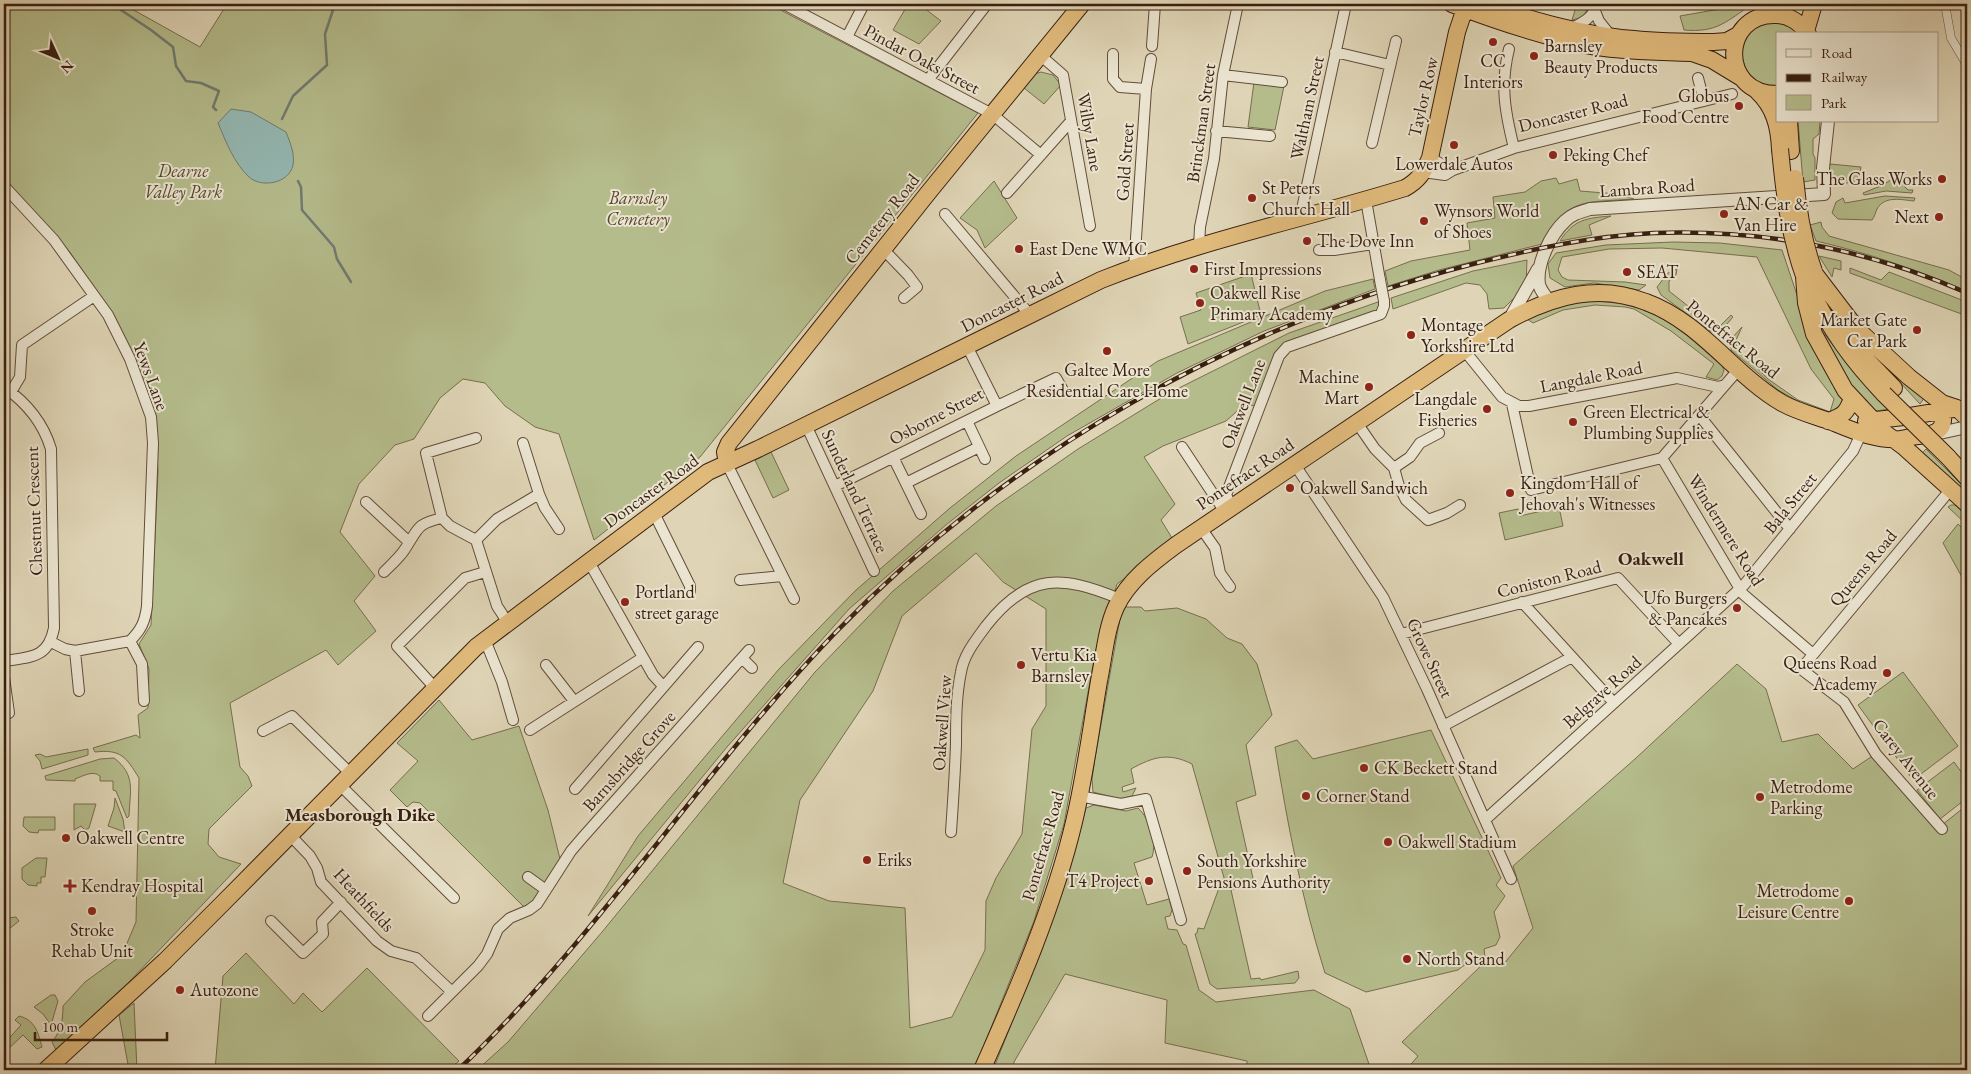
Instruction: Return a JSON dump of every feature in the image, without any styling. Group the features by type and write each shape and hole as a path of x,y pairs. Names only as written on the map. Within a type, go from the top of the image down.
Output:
{"highway":[{"name":"Cemetery Road","path":"708,472 733,437 883,249 1082,4"},
{"path":"1485,4 1598,47 1692,54 1712,60 1740,77 1757,91 1768,103 1776,120"},
{"path":"1462,10 1481,23 1526,38 1563,34 1714,42 1727,41 1738,35 1751,22 1788,4"},
{"path":"1807,32 1814,4"},
{"name":"Taylor Row","path":"1427,165 1455,46 1463,32 1462,10"},
{"path":"1768,15 1788,17 1797,22 1807,32"},
{"path":"1738,35 1734,56 1740,77"},
{"path":"1757,91 1776,94"},
{"path":"1777,122 1786,150 1807,252 1809,275 1806,302 1814,334 1846,390 1872,421 1885,433 1900,442 1967,504"},
{"path":"1786,150 1790,122"},
{"name":"Doncaster Road","path":"46,1070 165,961 345,778 485,640 653,511 708,472 753,452 1101,280 1198,248 1405,188 1416,181 1427,165"},
{"path":"1809,275 1823,316 1843,346 1952,454 1967,478"},
{"path":"1809,275 1857,329 1909,377 1955,409 1935,434"},
{"name":"Pontefract Road","path":"982,1070 1043,920 1068,844 1079,796 1104,653 1120,599 1144,570 1201,528 1464,350 1509,320 1549,301 1573,295 1617,294 1646,301 1670,313 1693,329 1763,390 1782,403 1801,412 1834,421 1861,434 1900,442 1935,434"},
{"path":"1834,421 1842,417 1850,406 1852,398"},
{"name":"Pontefract Road","path":"1834,421 1872,421 1955,409"},
{"path":"1900,442 1904,417"},
{"path":"727,464 725,452 733,437 745,450 753,452"},
{"path":"1952,454 1967,463"}],"street":[{"name":"Pindar Oaks Street","path":"784,4 992,114 1041,155"},
{"path":"847,38 864,4"},
{"path":"928,80 987,4"},
{"path":"1152,46 1155,4"},
{"name":"Brinckman Street","path":"1198,248 1200,227 1214,159 1223,75 1238,4"},
{"name":"Waltham Street","path":"1300,218 1346,4"},
{"path":"1945,4 1951,38 1967,65"},
{"path":"1563,34 1589,18 1596,7"},
{"path":"1596,7 1599,21 1611,36"},
{"path":"1372,143 1396,41"},
{"path":"1509,49 1504,69 1504,92 1508,124 1514,148"},
{"path":"1336,52 1390,65"},
{"path":"1113,54 1113,79 1120,86 1146,89"},
{"name":"Wilby Lane","path":"1040,55 1063,75 1090,226"},
{"name":"Gold Street","path":"1134,268 1146,89 1151,59"},
{"path":"1223,75 1282,82"},
{"path":"1698,78 1704,101"},
{"name":"Doncaster Road","path":"1427,165 1446,175 1453,170 1514,148 1732,94"},
{"path":"1007,193 1072,121"},
{"name":"Lambra Road","path":"1549,301 1539,283 1542,262 1556,230 1577,212 1590,209 1824,194 1823,168 1828,122"},
{"path":"1216,131 1270,136"},
{"path":"1427,165 1453,170"},
{"name":"Yews Lane","path":"4,186 54,240 108,315 130,359 151,417 153,443 146,619 141,630 130,641"},
{"name":"Oakwell Lane","path":"1228,510 1226,495 1279,356 1287,347 1381,314 1384,301 1366,200"},
{"path":"945,214 1028,316"},
{"path":"1319,250 1334,250 1373,244"},
{"path":"883,249 917,286 904,298"},
{"path":"1509,320 1542,262"},
{"path":"7,390 20,377 22,345 94,296"},
{"name":"Osborne Street","path":"835,486 997,406 967,346"},
{"path":"1464,350 1498,392 1512,404 1531,490 1662,458 1740,369"},
{"path":"997,406 1056,378 1064,392"},
{"name":"Langdale Road","path":"1512,404 1530,406 1677,378 1715,387 1725,385"},
{"name":"Chestnut Crescent","path":"7,390 30,409 41,423 51,449 54,628 51,642"},
{"path":"1699,415 1790,529"},
{"path":"966,421 985,459"},
{"path":"1357,423 1375,449 1394,468 1399,486 1406,500 1416,512 1428,520 1460,506"},
{"name":"Sunderland Terrace","path":"806,426 874,571"},
{"path":"1935,434 1967,427"},
{"path":"1394,468 1410,458 1420,443 1439,433"},
{"name":"Bala Street","path":"1739,588 1853,451 1861,434"},
{"path":"476,438 426,453 442,518 462,534 476,540 497,606 508,623"},
{"path":"523,443 539,494 545,508 559,529"},
{"path":"906,482 979,447"},
{"path":"1182,447 1228,510"},
{"path":"893,457 921,514"},
{"name":"Windermere Road","path":"1662,458 1743,594 1813,654"},
{"path":"727,464 794,599"},
{"name":"Grove Street","path":"1295,465 1383,597 1444,726 1512,878"},
{"name":"Queens Road","path":"1802,669 1951,489"},
{"path":"476,540 497,519 539,494"},
{"path":"366,502 409,542"},
{"path":"653,511 690,586 690,591"},
{"path":"384,572 405,550 416,530 423,524 442,518"},
{"path":"1201,528 1215,548 1220,573 1230,587"},
{"path":"589,562 642,658 663,686"},
{"path":"435,688 398,646 465,578 486,572"},
{"path":"740,580 782,576"},
{"name":"Coniston Road","path":"1401,634 1618,578 1679,644"},
{"name":"Oakwell View","path":"951,832 961,670 970,647 1006,603 1018,594 1038,585 1071,582 1120,599"},
{"name":"Belgrave Road","path":"1486,819 1739,588"},
{"path":"1522,602 1614,703"},
{"path":"485,640 502,682 513,720"},
{"path":"4,661 34,656 45,650 51,642 65,649 75,651 130,641 142,664 144,701"},
{"path":"574,789 698,647"},
{"name":"Barnsbridge Grove","path":"428,1016 478,966 487,954 498,929 510,918 533,907 583,837 749,650"},
{"path":"75,651 79,691"},
{"path":"1444,726 1572,657"},
{"path":"530,730 642,658"},
{"path":"742,658 752,668"},
{"path":"546,665 574,701"},
{"name":"Carey Avenue","path":"1802,669 1844,702 1876,754 1942,829"},
{"path":"4,677 9,713"},
{"path":"263,730 292,716 345,778 454,898"},
{"path":"1079,796 1121,804 1146,799 1181,920"},
{"name":"Heathfields","path":"290,835 310,856 317,868 321,882 377,940 391,951 416,958 451,992"},
{"path":"528,877 546,890"},
{"path":"272,921 303,953 323,934 322,922 341,902"}],"green space":[{"path":"4,4 123,4 200,47 227,4 769,4 978,113 700,457 594,540 559,434 535,427 505,406 485,383 463,379 440,398 414,439 395,445 359,484 340,532 375,576 354,601 376,631 338,665 326,650 230,703 240,767 248,776 252,786 209,829 208,844 219,857 241,864 128,983 56,1050 52,1042 58,1034 61,1025 63,1006 85,982 122,955 136,922 139,778 122,756 111,752 95,752 93,748 136,735 140,738 138,715 148,708 149,669 139,644 151,625 158,472 155,416 138,365 108,308 69,251 4,180"},
{"path":"908,4 919,4 941,21 919,44 893,30"},
{"path":"1577,4 1589,4 1584,17 1572,20"},
{"path":"1722,4 1753,4 1714,28 1684,30 1680,16 1720,9"},
{"path":"1779,22 1792,27 1797,32 1776,32 1776,85 1765,84 1755,80 1743,62 1742,51 1744,41 1750,32 1760,25"},
{"path":"1041,72 1053,75 1061,85 1044,104 1024,88 1035,74"},
{"path":"1254,82 1284,86 1275,130 1248,127"},
{"path":"1798,122 1820,122 1819,134 1813,139 1815,180 1803,182"},
{"path":"1830,164 1861,167 1860,173 1855,181 1843,184 1828,173"},
{"path":"1556,178 1559,184 1577,179 1580,191 1617,194 1634,199 1590,202 1579,205 1560,217 1542,244 1439,270 1388,286 1385,271 1411,261 1470,250 1467,223 1495,218 1493,197 1525,192 1541,181"},
{"path":"1892,179 1898,180 1908,190 1913,190 1912,193 1886,191 1864,195 1863,193"},
{"path":"994,181 1017,218 985,248 977,230 960,218"},
{"path":"1885,196 1915,198 1914,201 1894,199 1884,202 1877,209 1872,220 1838,219 1832,213 1836,202 1843,198 1845,203"},
{"path":"1611,216 1589,225 1592,235 1560,241 1570,228 1582,221"},
{"path":"1821,222 1822,227 1829,236 1949,270 1967,280 1967,291 1893,263 1816,241 1810,225"},
{"path":"1673,242 1720,243 1782,250 1813,343 1846,399 1839,410 1830,413 1799,402 1778,390 1731,350 1732,338 1742,327 1736,340 1737,348 1768,379 1798,400 1830,412 1834,399 1811,369 1757,257 1662,248 1609,249 1562,257 1558,270 1562,277 1568,280 1625,282 1646,285 1639,290 1594,283 1565,287 1550,278 1548,264 1556,253 1606,245"},
{"path":"1819,256 1841,261 1841,270 1834,268 1832,277"},
{"path":"1527,260 1526,286 1504,308 1489,309 1487,294 1480,285 1466,283 1393,309 1391,298 1473,271"},
{"path":"1850,268 1881,280 1889,272 1967,302 1967,316 1850,273"},
{"path":"1677,269 1676,275 1669,281 1669,291 1712,325 1720,326 1731,315 1733,317 1721,331 1713,333 1661,295 1657,287 1668,273"},
{"path":"1251,274 1261,315 1188,344 1180,317 1201,310 1196,293"},
{"path":"1373,279 1375,289 1264,331 1177,373 1067,436 999,483 947,524 849,609 727,747 588,916 638,836 779,669 855,591 950,508 1016,456 1158,361 1325,291"},
{"path":"1593,301 1632,306 1677,327 1720,362 1724,370 1722,376 1717,380 1706,377 1714,364 1671,331 1634,309 1595,305 1563,310 1533,323 1527,319 1561,304"},
{"path":"1378,302 1380,308 1375,313 1294,340 1255,406 1245,404 1226,421 1163,446 1144,457 1175,504 1161,520 1172,538 1165,548 1117,584 1095,654 1064,824 1034,921 974,1070 477,1070 508,1042 602,932 815,672 893,591 996,506 1078,449 1171,392 1289,333","holes":["976,553 1003,582 1046,609 1046,706 1032,729 1022,834 996,878 986,901 985,950 952,1017 910,1028 905,908 829,901 783,883 800,800 873,691 902,616"]},
{"path":"1819,327 1860,380 1888,409 1872,412 1847,381"},
{"path":"1863,342 1925,397 1920,404"},
{"path":"1926,449 1967,490 1967,493 1920,455"},
{"path":"771,452 789,490 773,498 755,460"},
{"path":"1955,505 1967,516 1967,525 1948,507"},
{"path":"1559,507 1563,526 1505,540 1499,513 1518,509 1520,516"},
{"path":"1958,524 1967,533 1967,586 1943,543"},
{"path":"1122,607 1141,607 1145,611 1177,608 1206,619 1227,638 1242,644 1257,664 1272,715 1246,745 1256,795 1236,802 1254,883 1231,890 1251,979 1260,978 1261,980 1298,971 1299,978 1295,983 1217,989 1210,984 1195,934 1198,928 1204,929 1219,888 1226,885 1192,764 1168,757 1146,761 1131,769 1134,783 1122,787 1123,792 1136,788 1132,796 1120,799 1093,792 1092,779 1095,758"},
{"path":"1737,664 1766,689 1782,742 1818,734 1853,769 1874,755 1942,825 1967,805 1967,1070 1406,1070 1418,1056 1402,1042 1484,963 1503,965 1533,928 1513,866 1635,759"},
{"path":"1903,672 1958,746 1913,780 1858,705"},
{"path":"439,700 472,740 519,726 548,810 560,859 533,901 524,907 420,803 413,802 407,807 390,790 418,761 397,743"},
{"name":"Oakwell Stadium","path":"1431,730 1501,878 1496,885 1505,896 1494,912 1500,937 1496,945 1484,949 1485,957 1458,970 1366,992 1325,973 1309,918 1296,861 1275,747 1297,740 1313,759"},
{"path":"88,749 88,755 42,769 40,761 35,755 40,754 46,757"},
{"path":"114,758 121,764 129,777 129,816 127,818 116,791 113,790 113,781 100,781 100,776 97,774 81,776 75,779 75,781 46,780 45,776 100,759"},
{"path":"1954,762 1967,780 1967,798 1940,819 1917,790"},
{"path":"115,798 123,819 125,832 108,826"},
{"path":"74,804 96,804 89,828 85,830 81,826 74,830"},
{"path":"1094,805 1126,811 1138,808 1146,818 1153,838 1152,857 1134,863 1147,905 1169,899 1172,910 1170,916 1165,917 1168,929 1177,930 1183,944 1186,945 1199,990 1216,1002 1314,990 1350,1009 1371,1070 1247,1070 1247,1061 1165,1043 1167,1000 1065,974 1014,1062 1013,1070 993,1070 1048,932 1086,808"},
{"path":"24,817 55,817 55,830 39,830 38,833 29,832 23,826"},
{"path":"36,858 47,858 45,877 41,877 41,883 37,883 37,886 28,885 22,879 22,868"},
{"path":"16,917 19,921 4,933 4,924 7,918"},
{"path":"4,933 9,943 6,947 4,947"},
{"path":"246,953 294,1004 303,993 322,1012 367,968 459,1061 448,1070 215,1070 223,976"},
{"path":"51,995 55,995 58,1001 51,1025 43,1014 34,1007"},
{"path":"134,1003 137,1070 129,1070 119,1015"},
{"path":"19,1016 29,1020 32,1024 42,1047 37,1049 23,1035 4,1053 4,1044 21,1025 15,1020"}],"water":[{"path":"231,109 251,112 286,132 292,148 293,165 286,176 274,182 260,182 249,177 239,165 218,123"}],"waterway":[{"name":"Measborough Dike","path":"112,4 173,47 176,66 186,81 201,83 219,91 213,107 216,110"},
{"path":"282,119 293,96 327,65 325,34 334,7 330,4"},
{"path":"298,181 301,187 302,210 334,247 337,259 351,282"}],"railway":[{"path":"458,1070 509,1019 557,965 787,685 836,632 903,568 974,508 1050,453 1129,404 1212,360 1297,322 1384,290 1518,253 1608,237 1654,233 1735,234 1814,245 1891,264 1967,293"}],"place":[{"name":"CC Interiors","path":"1493,42"},
{"name":"Barnsley Beauty Products","path":"1534,56"},
{"name":"Globus Food Centre","path":"1739,106"},
{"name":"Lowerdale Autos","path":"1454,145"},
{"name":"Peking Chef","path":"1553,155"},
{"name":"The Glass Works","path":"1942,179"},
{"name":"St Peters Church Hall","path":"1252,198"},
{"name":"AN Car & Van Hire","path":"1724,214"},
{"name":"Next","path":"1939,217"},
{"name":"Wynsors World of Shoes","path":"1424,221"},
{"name":"The Dove Inn","path":"1307,241"},
{"name":"East Dene WMC","path":"1019,249"},
{"name":"First Impressions","path":"1194,269"},
{"name":"SEAT","path":"1627,272"},
{"name":"Oakwell Rise Primary Academy","path":"1200,303"},
{"name":"Market Gate Car Park","path":"1917,330"},
{"name":"Montage Yorkshire Ltd","path":"1411,335"},
{"name":"Galtee More Residential Care Home","path":"1107,351"},
{"name":"Machine Mart","path":"1369,387"},
{"name":"Langdale Fisheries","path":"1487,409"},
{"name":"Green Electrical & Plumbing Supplies","path":"1573,422"},
{"name":"Oakwell Sandwich","path":"1290,488"},
{"name":"Kingdom Hall of Jehovah's Witnesses","path":"1510,493"},
{"name":"Portland street garage","path":"625,602"},
{"name":"Ufo Burgers & Pancakes","path":"1737,608"},
{"name":"Vertu Kia Barnsley","path":"1021,665"},
{"name":"Queens Road Academy","path":"1887,673"},
{"name":"CK Beckett Stand","path":"1364,768"},
{"name":"Corner Stand","path":"1306,796"},
{"name":"Metrodome Parking","path":"1760,797"},
{"name":"Oakwell Centre","path":"66,838"},
{"name":"Oakwell Stadium","path":"1388,842"},
{"name":"Eriks","path":"867,860"},
{"name":"South Yorkshire Pensions Authority","path":"1187,871"},
{"name":"T4 Project","path":"1149,881"},
{"name":"Kendray Hospital","path":"70,886"},
{"name":"Metrodome Leisure Centre","path":"1849,901"},
{"name":"Stroke Rehab Unit","path":"92,911"},
{"name":"North Stand","path":"1407,959"},
{"name":"Autozone","path":"180,990"}],"district":[{"name":"Oakwell","path":"1651,558"},
{"name":"Measborough Dike","path":"360,814"}],"park label":[{"name":"Dearne Valley Park","path":"183,181"},
{"name":"Barnsley Cemetery","path":"638,208"}]}
